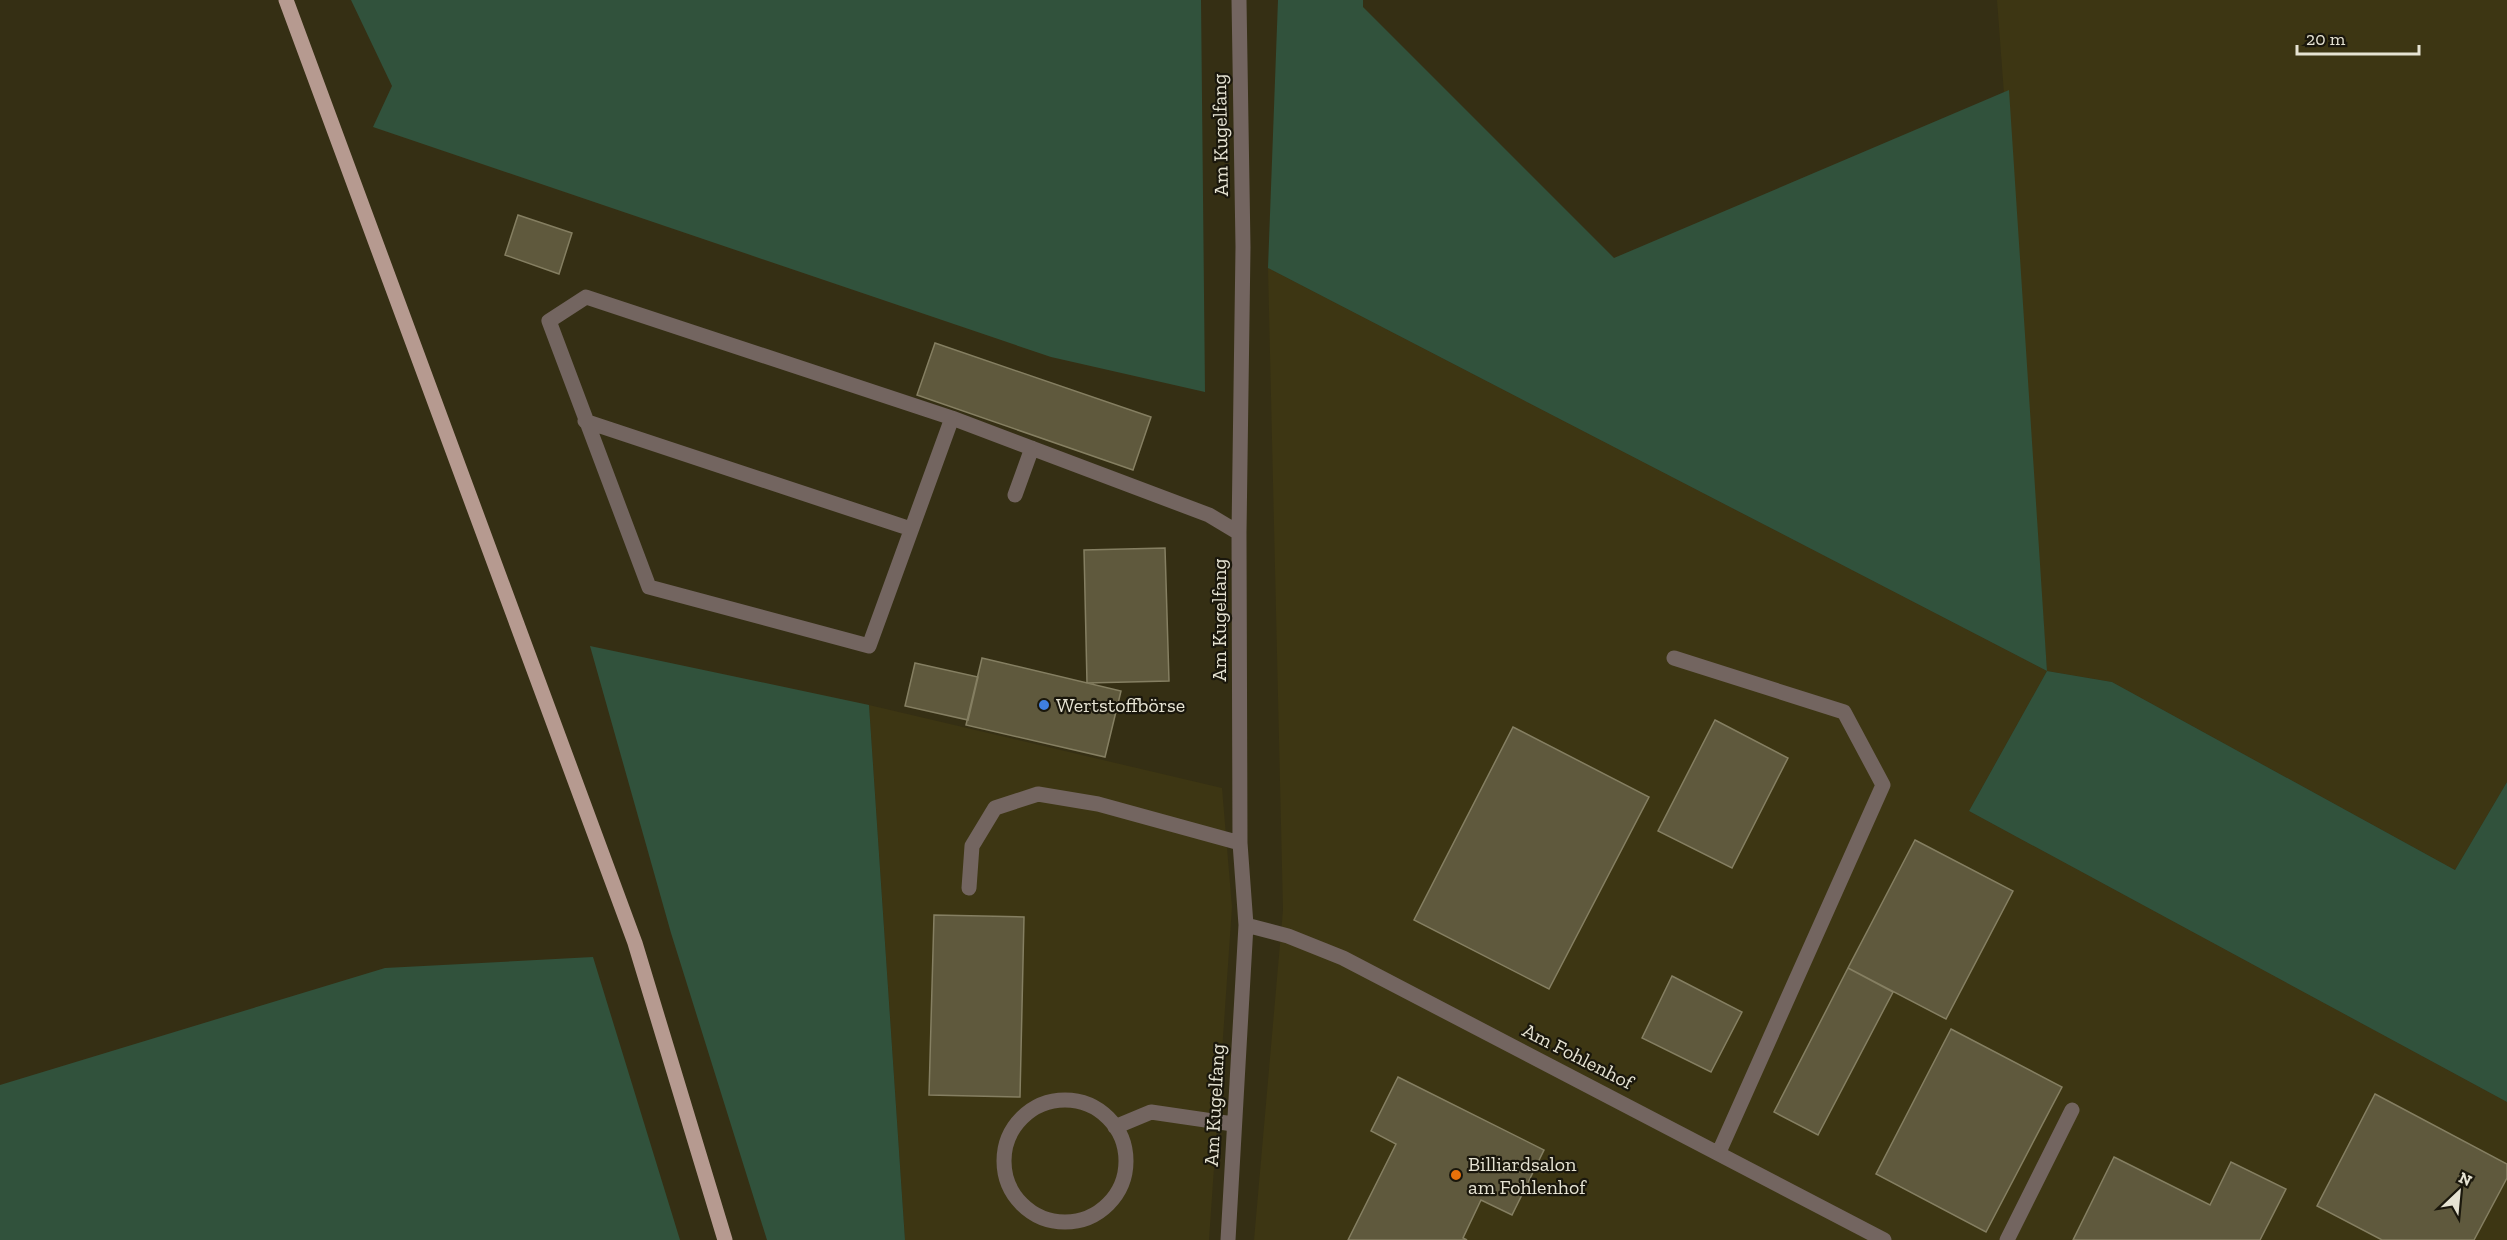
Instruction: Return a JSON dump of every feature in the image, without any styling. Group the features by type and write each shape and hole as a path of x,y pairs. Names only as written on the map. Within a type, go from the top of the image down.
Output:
{"main road":[{"path":"286,0 635,944 725,1240"}],"street":[{"name":"Am Kugelfang","path":"1228,1240 1246,925 1240,843 1239,533 1243,247 1239,0"},
{"path":"952,418 869,646 649,587 549,321 586,297 952,418 1209,515 1239,533"},
{"path":"585,421 912,529"},
{"path":"1016,495 1032,448"},
{"path":"1674,658 1844,712 1883,785 1719,1152"},
{"path":"969,888 972,846 995,808 1038,794 1098,804 1240,843"},
{"name":"Am Fohlenhof","path":"1246,925 1288,936 1343,958 1884,1240"},
{"path":"1063,1100 1083,1103 1101,1113 1115,1127 1124,1145 1126,1165 1122,1184 1112,1201 1096,1214 1078,1222 1048,1220 1039,1217 1023,1205 1010,1189 1004,1170 1005,1149 1012,1130 1025,1115 1043,1104 1063,1100"},
{"path":"2007,1240 2072,1110"},
{"path":"1115,1127 1151,1112 1233,1124"}],"shaded area":[{"path":"1997,0 2507,0 2507,782 2455,870 2112,682 2047,671"},
{"path":"1268,268 2047,671 1969,811 2507,1102 2507,1240 1254,1240 1283,910"},
{"path":"869,705 1222,788 1232,907 1209,1240 905,1240"}],"green space":[{"path":"351,0 1201,0 1205,392 1051,357 373,127 392,86"},
{"path":"1278,0 1363,0 1363,7 1614,258 2009,90 2047,671 1268,268"},
{"path":"590,646 869,705 905,1240 767,1240 671,933"},
{"path":"2047,671 2112,682 2455,870 2507,782 2507,1102 1969,811"},
{"path":"593,957 680,1240 0,1240 0,1085 385,968"}],"building":[{"path":"518,215 572,233 559,274 505,255"},
{"path":"935,343 1151,417 1133,470 917,395"},
{"path":"1165,548 1169,681 1087,683 1084,550"},
{"name":"Wertstoffbörse","path":"982,658 1121,691 1105,757 966,725"},
{"path":"915,663 978,677 968,720 905,706"},
{"path":"1715,720 1788,758 1732,868 1658,831"},
{"path":"1513,727 1649,797 1549,989 1414,920"},
{"path":"1915,840 2013,891 1946,1019 1848,968"},
{"path":"934,915 1024,917 1020,1097 929,1095"},
{"path":"1848,968 1893,992 1818,1135 1774,1112"},
{"path":"1672,976 1742,1012 1711,1072 1642,1038"},
{"path":"1951,1029 2062,1087 1986,1232 1876,1174"},
{"name":"Billiardsalon am Fohlenhof","path":"1398,1077 1544,1150 1512,1215 1481,1200 1463,1238 1467,1240 1348,1240 1396,1144 1371,1131"},
{"path":"2375,1094 2507,1164 2507,1178 2474,1240 2382,1240 2317,1206"},
{"path":"2114,1157 2210,1205 2231,1162 2286,1189 2260,1240 2073,1240"}],"place":[{"name":"Wertstoffbörse","path":"1044,705"},
{"name":"Billiardsalon am Fohlenhof","path":"1456,1175"}]}
